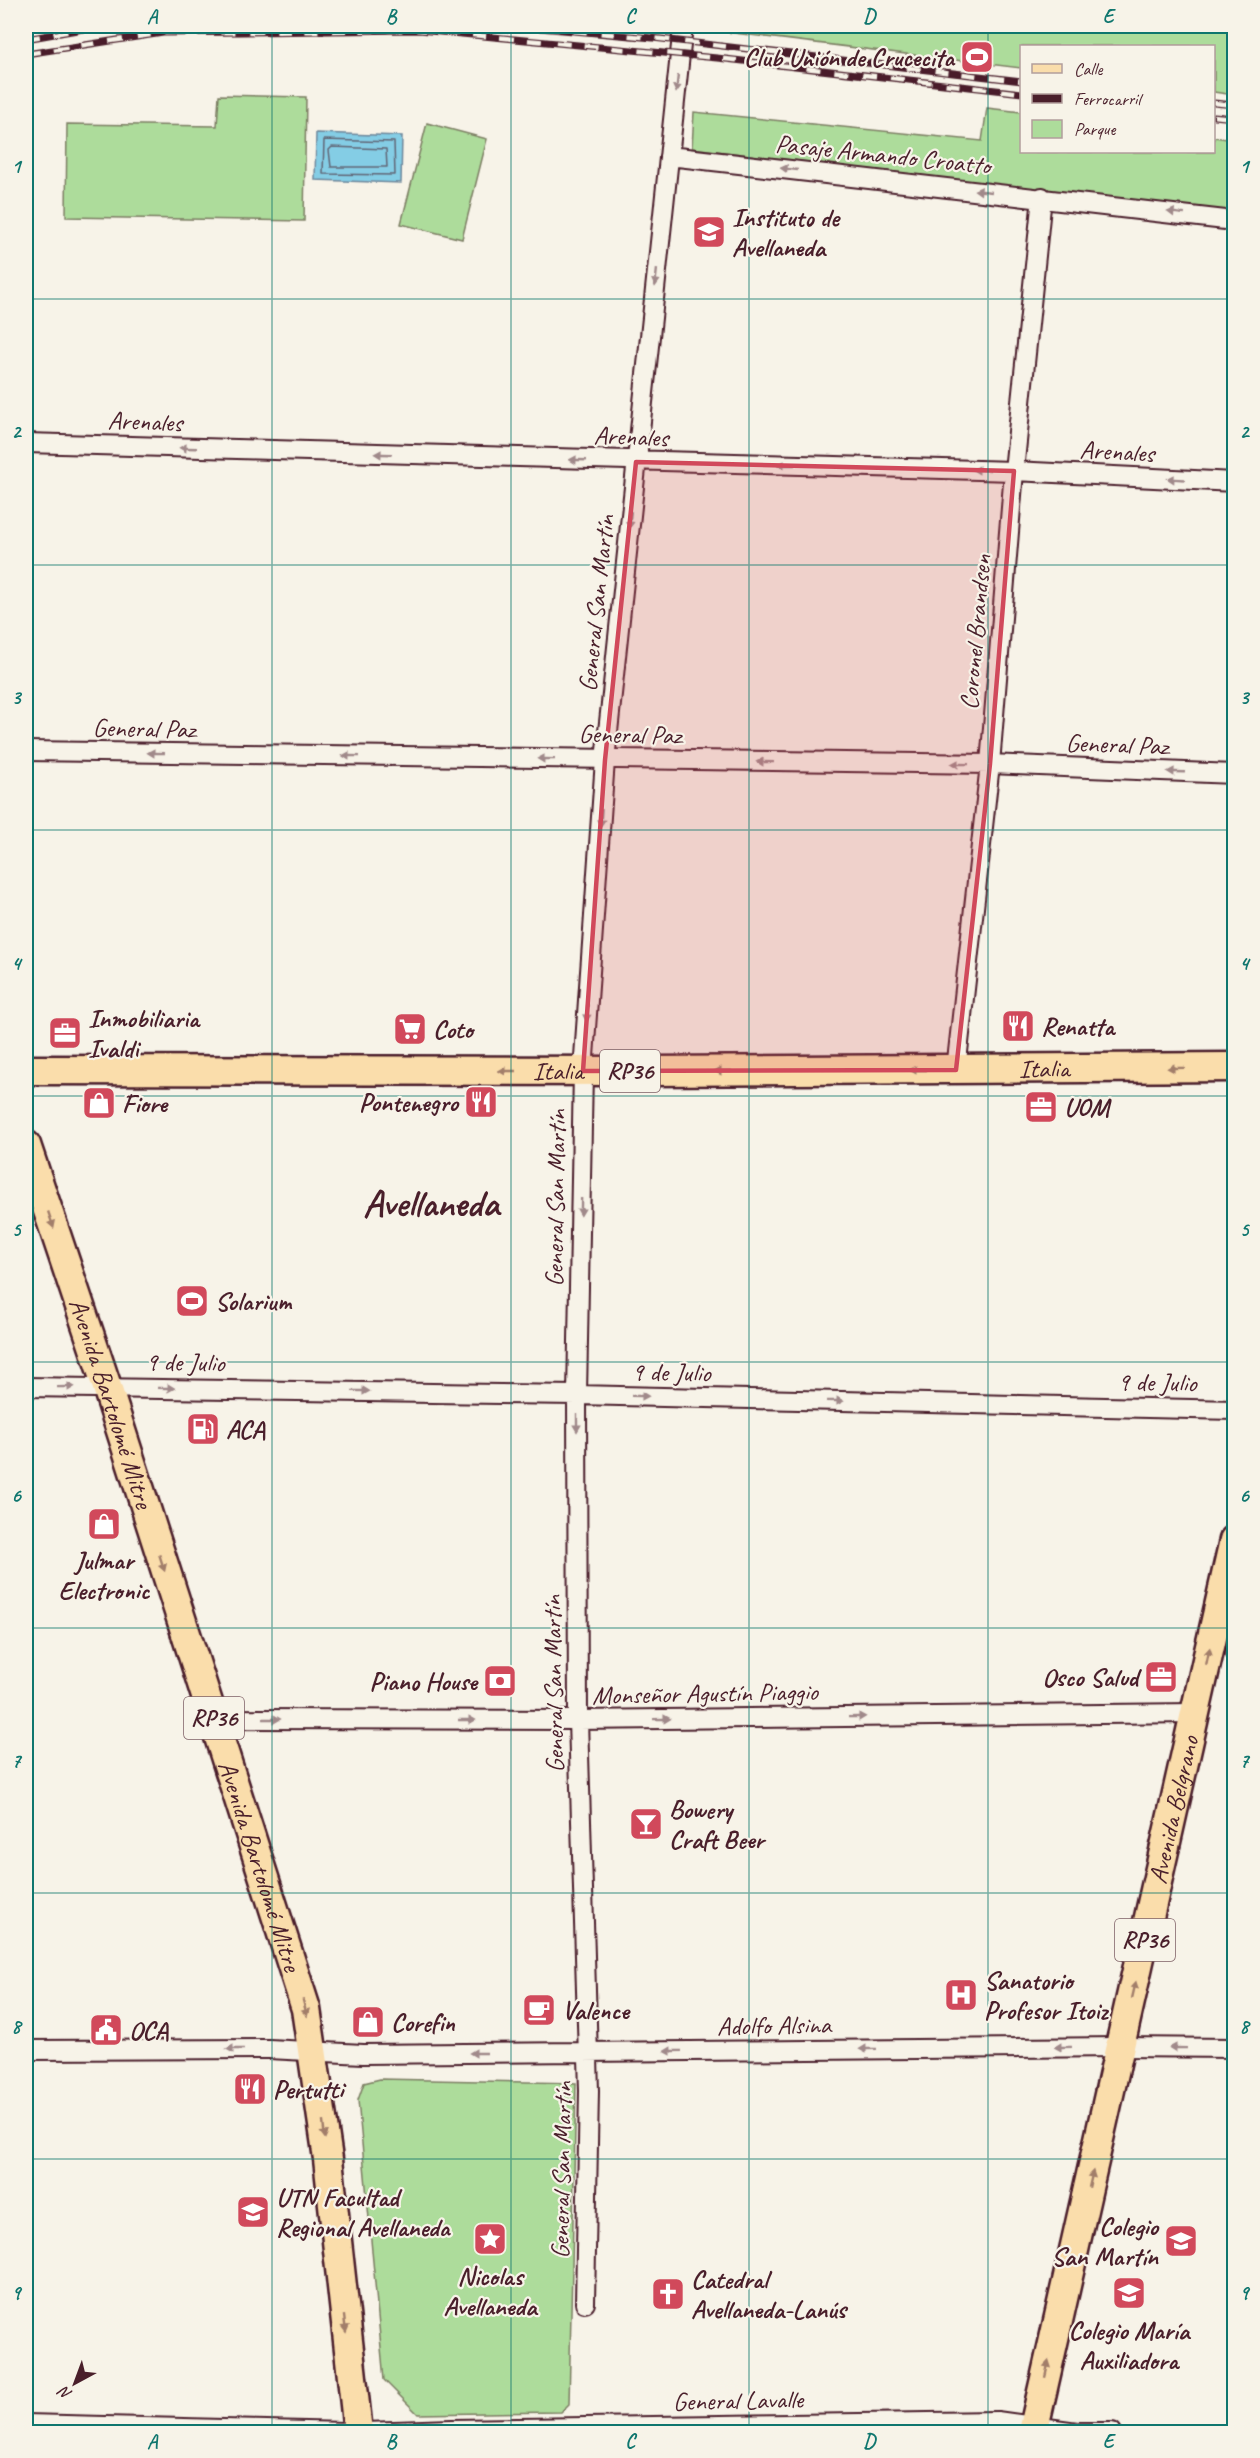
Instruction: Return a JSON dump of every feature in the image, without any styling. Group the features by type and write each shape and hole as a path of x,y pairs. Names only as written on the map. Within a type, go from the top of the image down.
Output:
{"main road":[{"name":"Italia","path":"26,1070 583,1071 1234,1067"},
{"name":"Avenida Bartolomé Mitre","path":"26,1145 107,1387 306,2009 314,2051 358,2433"},
{"name":"Avenida Belgrano","path":"1034,2429 1234,1540"}],"street":[{"name":"General San Martín","path":"585,2303 587,2052 578,1720 577,1395 583,1071 605,760 683,26"},
{"name":"Pasaje Armando Croatto","path":"669,156 1234,220"},
{"name":"Coronel Brandsen","path":"956,1070 990,765 1014,471 1042,197"},
{"name":"Arenales","path":"26,442 636,462 1014,471 1234,483"},
{"name":"General Paz","path":"26,751 990,765 1234,774"},
{"name":"9 de Julio","path":"26,1388 107,1387 577,1395 1234,1410"},
{"name":"Monseñor Agustín Piaggio","path":"214,1719 578,1720 1196,1713"},
{"name":"Adolfo Alsina","path":"26,2050 269,2049 363,2054 1234,2048"},
{"name":"General Lavalle","path":"364,2433 464,2428 997,2421 1034,2429 1112,2433"},
{"path":"26,2424 345,2433"}],"highlighted area":[{"path":"636,462 1014,471 990,764 956,1070 583,1071 605,760"}],"green space":[{"name":"Club Unión de Crucecita","path":"717,26 1234,26 1234,95 1215,92 1215,45 1020,45 1020,68 717,31"},
{"path":"219,95 306,97 304,221 66,217 67,124 217,126"},
{"path":"987,108 1020,112 1020,153 1215,153 1215,137 1234,140 1234,213 692,148 694,112 982,141"},
{"path":"427,123 487,139 462,239 401,224"},
{"path":"380,2079 576,2083 569,2404 561,2412 418,2414 384,2380 358,2100 364,2083"}],"water":[{"path":"316,133 402,136 401,183 315,180"}],"railway":[{"path":"26,39 100,26"},
{"path":"517,26 653,38 1020,81"},
{"path":"26,54 163,33 419,30 717,58 1020,93"},
{"path":"1215,103 1234,105"},
{"path":"1215,116 1234,118"}],"place":[{"name":"Club Unión de Crucecita","path":"977,57"},
{"name":"Instituto de Avellaneda","path":"709,232"},
{"name":"Renatta","path":"1018,1026"},
{"name":"Coto","path":"410,1029"},
{"name":"Inmobiliaria Ivaldi","path":"65,1033"},
{"name":"Pontenegro","path":"481,1102"},
{"name":"Fiore","path":"99,1103"},
{"name":"UOM","path":"1041,1107"},
{"name":"Solarium","path":"192,1301"},
{"name":"ACA","path":"203,1429"},
{"name":"Julmar Electronic","path":"104,1524"},
{"name":"Osco Salud","path":"1161,1677"},
{"name":"Piano House","path":"500,1681"},
{"name":"Bowery Craft Beer","path":"646,1824"},
{"name":"Sanatorio Profesor Itoiz","path":"961,1995"},
{"name":"Valence","path":"539,2010"},
{"name":"Corefin","path":"368,2022"},
{"name":"OCA","path":"106,2030"},
{"name":"Pertutti","path":"250,2089"},
{"name":"UTN Facultad Regional Avellaneda","path":"253,2212"},
{"name":"Nicolas Avellaneda","path":"490,2239"},
{"name":"Colegio San Martín","path":"1181,2241"},
{"name":"Colegio María Auxiliadora","path":"1129,2293"},
{"name":"Catedral Avellaneda-Lanús","path":"668,2294"}],"district":[{"name":"Avellaneda","path":"431,1203"}]}
